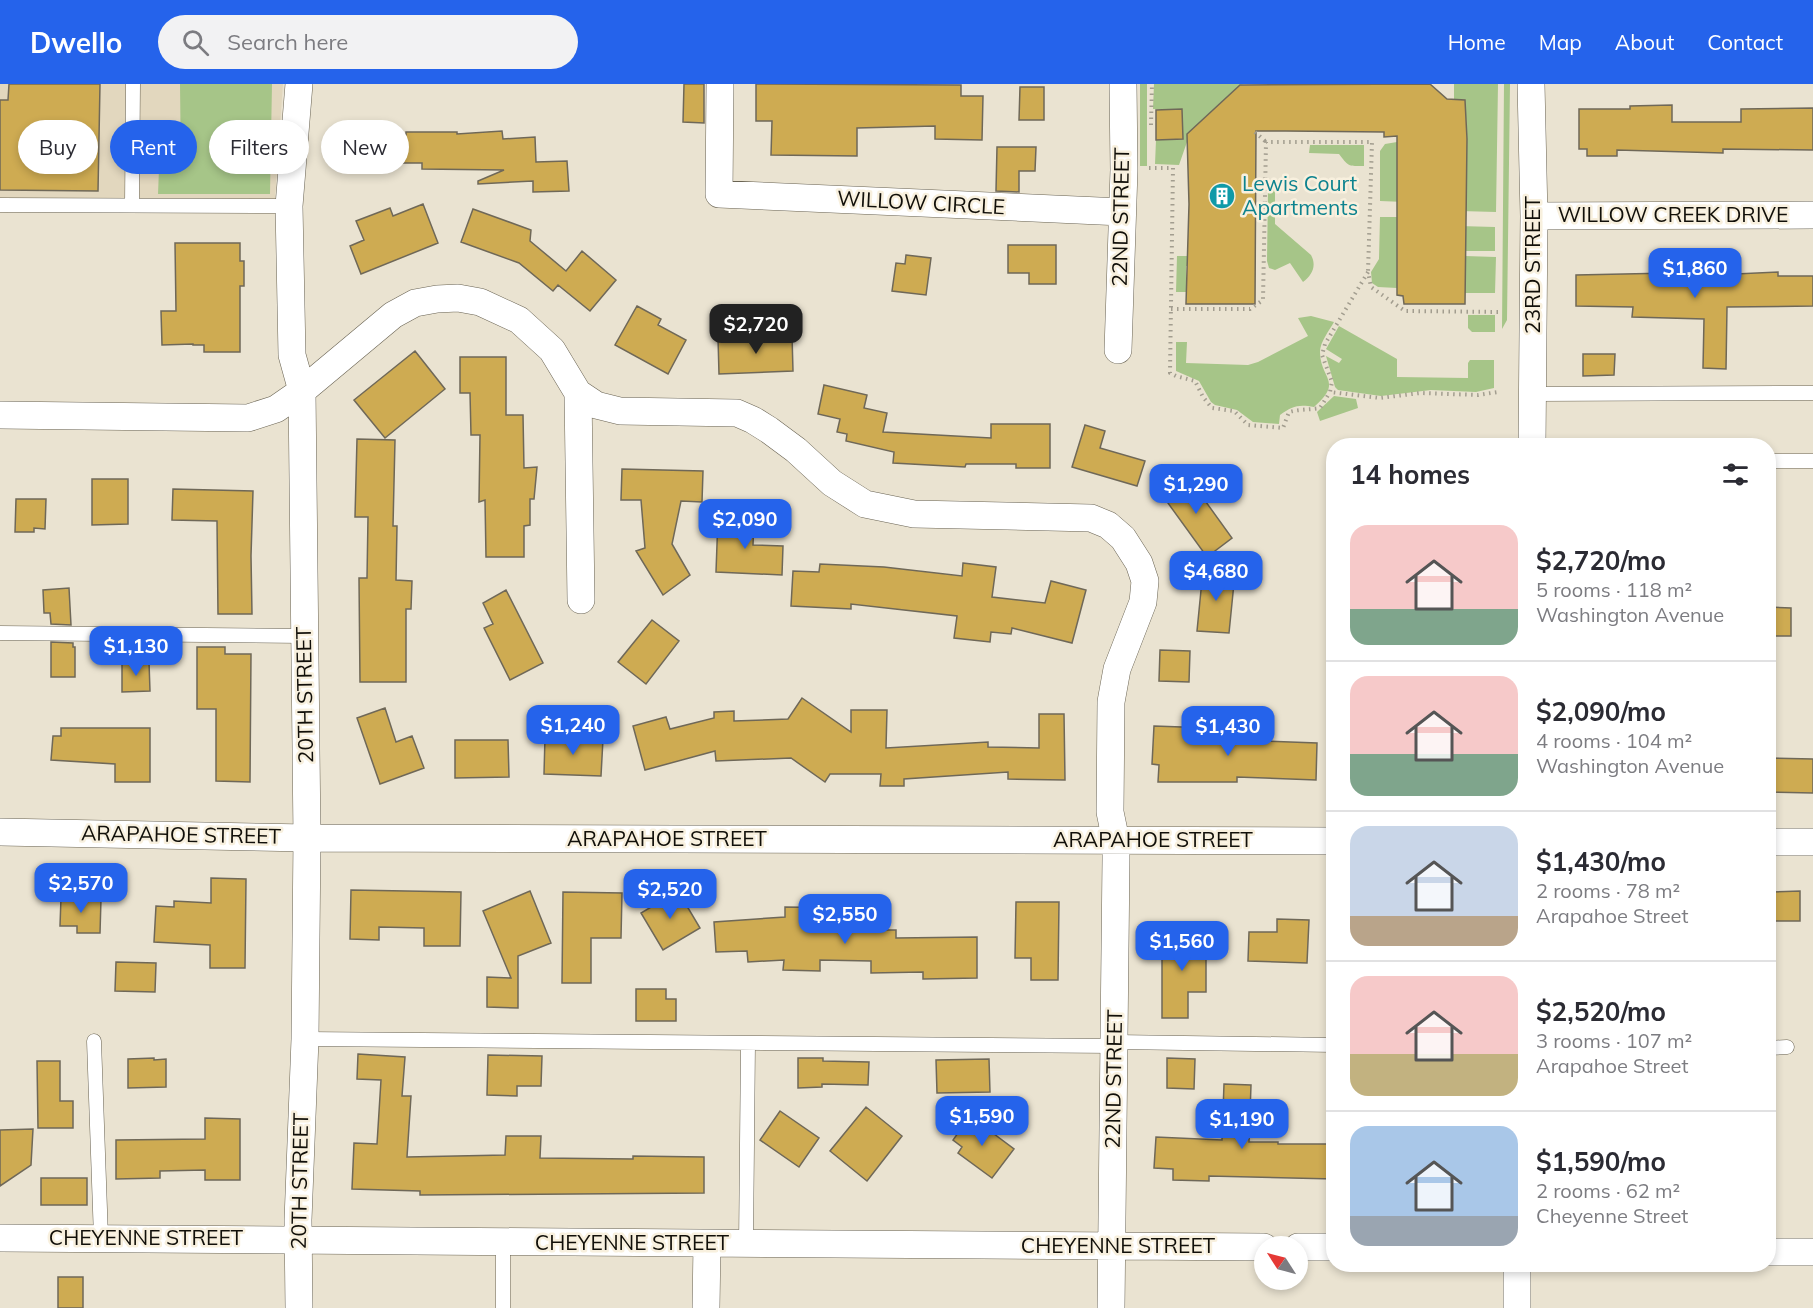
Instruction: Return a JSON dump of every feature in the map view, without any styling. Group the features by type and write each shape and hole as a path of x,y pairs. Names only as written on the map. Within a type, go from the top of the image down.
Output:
{"street":[{"name":"20TH STREET","path":"299,84 289,206 292,355 302,391 307,838 305,1039 298,1239 299,1308"},
{"name":"WILLOW CIRCLE","path":"720,84 719,194 1122,212"},
{"name":"22ND STREET","path":"1118,350 1124,170 1123,84"},
{"name":"23RD STREET","path":"1531,84 1534,216 1532,438"},
{"name":"WILLOW CREEK DRIVE","path":"1534,216 1813,215"},
{"path":"0,416 248,418 276,409 302,391 393,315 415,303 458,298 480,302 519,320 552,350 578,393 580,600"},
{"name":"22ND STREET","path":"578,393 596,405 620,411 737,413 770,430 832,483 865,504 915,514 1091,518 1108,525 1123,538 1138,563 1144,581 1143,602 1118,669 1111,702 1110,812 1116,841 1111,1308"},
{"name":"ARAPAHOE STREET","path":"0,832 307,838 1326,841"},
{"path":"1776,842 1813,842"},
{"name":"CHEYENNE STREET","path":"0,1238 1254,1247"},
{"path":"706,1308 707,1244"},
{"path":"1308,1247 1326,1247"},
{"path":"1776,1252 1813,1252"},
{"path":"1517,1272 1517,1308"}],"lane":[{"path":"132,205 133,84"},
{"path":"0,205 289,206"},
{"path":"1533,394 1813,393"},
{"path":"1776,461 1813,460"},
{"path":"0,633 304,636"},
{"path":"305,1039 1326,1045"},
{"path":"94,1041 101,1238"},
{"path":"746,1244 748,1043"},
{"path":"1776,1047 1787,1047"},
{"path":"503,1242 503,1308"}],"path":[{"path":"1255,132 1266,142 1372,142 1368,272 1371,287 1405,311 1498,312"},
{"path":"1171,309 1250,309 1263,300 1266,142"},
{"path":"1124,170 1151,167 1173,168 1170,373 1195,381 1212,408 1234,411 1248,425 1283,428 1289,412 1320,408 1330,392 1332,382 1328,366 1322,355 1325,344 1368,272"},
{"path":"1330,392 1380,399 1420,393 1478,395 1498,392"}],"shaded area":[{"path":"0,84 283,84 280,120 209,120 209,174 277,174 275,199 267,203 0,198"}],"green space":[{"path":"180,84 272,84 271,120 209,120 209,174 270,174 270,194 158,194 159,174 197,174 197,120 180,120"},
{"path":"1140,84 1147,84 1147,166 1140,166"},
{"path":"1154,84 1244,84 1215,108 1187,142 1179,165 1155,164 1156,140 1183,139 1182,110 1153,109"},
{"path":"1454,84 1498,84 1496,212 1460,211 1467,136 1465,100 1454,99"},
{"path":"1504,84 1510,84 1507,320 1502,329"},
{"path":"1397,142 1405,202 1380,201 1380,151 1385,144"},
{"path":"1310,145 1364,145 1364,166 1349,165 1339,154 1309,153"},
{"path":"1275,190 1275,224 1313,259 1313,270 1303,282 1290,263 1275,270 1269,268 1267,261 1268,191"},
{"path":"1380,217 1397,217 1397,288 1378,287 1372,283 1371,272 1379,259"},
{"path":"1459,226 1495,227 1495,251 1465,251"},
{"path":"1177,256 1195,256 1196,266 1186,266 1186,292 1176,292"},
{"path":"1465,256 1496,257 1495,293 1465,293 1466,266 1457,266"},
{"path":"1468,315 1495,315 1495,332 1472,332 1468,328"},
{"path":"1311,316 1334,322 1320,348 1321,361 1329,385 1328,391 1314,407 1300,406 1284,412 1280,415 1279,424 1253,422 1237,410 1215,405 1199,381 1176,371 1176,342 1187,342 1186,363 1248,365 1308,336 1298,318"},
{"path":"1339,326 1397,359 1397,377 1468,378 1470,360 1494,360 1494,388 1476,392 1431,390 1381,396 1338,390 1335,387 1326,356 1339,363 1342,359 1326,349"},
{"path":"1334,396 1356,399 1358,408 1320,421 1317,412"}],"building":[{"path":"9,84 100,84 98,191 0,190 0,100 8,100"},
{"path":"684,84 704,84 704,123 683,122"},
{"path":"756,84 961,85 961,96 983,96 982,140 935,139 935,126 857,128 857,156 771,155 772,121 756,121"},
{"name":"Lewis Court Apartments","path":"1430,84 1447,99 1465,100 1467,139 1465,304 1404,304 1403,296 1397,295 1397,136 1384,137 1384,132 1256,131 1255,304 1186,304 1189,204 1187,134 1240,85"},
{"path":"1020,87 1044,87 1044,120 1019,120"},
{"path":"1672,105 1672,122 1741,122 1741,109 1813,108 1813,150 1723,149 1723,153 1617,150 1617,156 1587,156 1587,149 1579,149 1579,109 1630,109 1630,106"},
{"path":"1182,109 1183,139 1156,140 1156,110"},
{"path":"502,131 503,139 535,137 536,162 567,161 569,191 533,192 533,181 478,184 478,181 504,170 422,169 422,163 409,163 409,132 457,132 457,134"},
{"path":"997,147 1036,147 1035,171 1019,171 1019,192 996,191"},
{"path":"423,204 438,243 361,274 350,246 364,240 356,221 390,208 393,216"},
{"path":"473,209 531,230 530,241 566,271 582,251 616,280 590,311 558,285 553,291 519,263 461,242"},
{"path":"175,243 240,243 240,261 244,261 244,286 240,286 240,352 204,352 204,345 193,344 162,345 161,311 176,311"},
{"path":"1008,245 1056,245 1056,284 1029,284 1029,273 1008,273"},
{"path":"906,255 931,258 926,295 892,291 896,263 905,264"},
{"path":"1778,272 1778,276 1813,276 1813,306 1727,307 1726,369 1703,368 1704,319 1632,317 1633,307 1576,306 1576,275 1671,273 1671,277"},
{"path":"637,306 661,319 658,325 686,340 668,374 615,345"},
{"path":"792,335 793,371 719,374 718,338"},
{"path":"415,351 445,389 385,438 354,400"},
{"path":"1583,354 1615,354 1614,375 1583,376"},
{"path":"460,357 506,357 506,415 523,415 524,468 537,467 534,499 530,499 530,525 524,526 524,557 486,557 485,500 479,502 480,435 471,435 470,393 460,393"},
{"path":"824,385 867,395 864,408 887,413 883,432 991,438 991,424 1050,424 1050,468 1016,468 1016,464 966,464 965,467 893,463 894,452 846,441 847,434 837,432 840,419 818,414"},
{"path":"1085,425 1105,431 1100,448 1145,461 1137,486 1072,467"},
{"path":"357,439 395,440 393,526 397,526 396,580 412,581 411,609 406,609 406,682 360,682 359,578 367,578 368,517 355,517"},
{"path":"622,469 703,471 702,502 681,501 672,544 690,575 663,595 636,551 645,548 641,500 621,500"},
{"path":"1185,473 1232,538 1207,557 1160,492"},
{"path":"92,479 128,479 128,524 92,525"},
{"path":"173,489 253,491 252,614 218,614 217,521 172,520"},
{"path":"16,499 46,499 45,529 34,528 34,532 15,532"},
{"path":"718,517 754,518 753,545 783,546 782,575 716,572"},
{"path":"963,563 996,567 992,597 1045,603 1051,581 1086,590 1072,643 1012,628 1011,634 991,632 990,642 954,638 957,616 851,604 851,609 791,606 793,571 819,572 820,564 884,567 962,576"},
{"path":"1203,570 1235,573 1229,633 1197,631"},
{"path":"69,588 71,625 51,624 50,613 44,613 43,590"},
{"path":"506,590 543,663 510,680 484,628 493,624 483,603"},
{"path":"1776,607 1791,608 1791,636 1776,636"},
{"path":"652,620 679,641 646,684 618,662"},
{"path":"51,642 73,643 75,677 51,677"},
{"path":"197,647 225,647 225,654 251,654 250,782 216,781 216,709 197,709"},
{"path":"1160,650 1190,651 1189,682 1159,681"},
{"path":"149,662 150,691 122,692 122,663"},
{"path":"802,698 851,732 851,710 887,710 886,748 988,742 988,747 1039,748 1039,714 1064,714 1065,780 1008,779 1008,772 904,779 904,786 880,786 881,774 830,774 825,782 791,758 716,761 715,751 645,770 633,726 666,717 670,729 714,718 714,712 734,711 734,721 788,719"},
{"path":"385,708 396,742 412,736 424,768 380,784 357,718"},
{"path":"1154,726 1237,729 1237,740 1317,743 1316,780 1237,777 1237,782 1158,782 1159,765 1152,764"},
{"path":"61,728 150,728 150,782 115,782 115,764 51,760 53,736 61,736"},
{"path":"545,737 603,739 601,776 544,774"},
{"path":"455,740 508,740 509,777 455,778"},
{"path":"1776,758 1813,759 1813,793 1776,792"},
{"path":"211,878 246,879 245,968 210,968 210,945 154,942 156,906 174,907 174,901 211,903"},
{"path":"351,890 461,892 460,946 424,946 424,928 379,927 379,940 350,939"},
{"path":"530,891 551,943 518,956 518,1008 487,1007 487,977 511,978 483,911"},
{"path":"678,891 700,928 663,950 641,913"},
{"path":"1800,891 1800,921 1776,921 1776,892"},
{"path":"563,892 622,893 621,938 591,938 591,983 562,983"},
{"path":"61,898 101,899 100,933 77,933 77,926 60,926"},
{"path":"1016,902 1059,902 1058,980 1031,980 1031,958 1015,958"},
{"path":"785,907 854,908 854,930 896,930 896,938 977,937 977,978 923,979 923,972 871,973 871,961 820,960 820,971 783,970 784,960 748,962 747,951 716,952 714,922 785,917"},
{"path":"1277,919 1309,920 1307,963 1248,961 1249,932 1277,932"},
{"path":"1162,934 1206,934 1206,992 1188,992 1188,1018 1162,1018"},
{"path":"116,962 156,963 155,992 115,991"},
{"path":"636,989 666,989 666,999 676,999 676,1021 636,1021"},
{"path":"358,1054 405,1057 402,1096 411,1096 407,1157 505,1155 506,1136 541,1136 540,1158 704,1157 704,1193 420,1195 420,1191 352,1189 354,1143 377,1144 381,1080 357,1079"},
{"path":"488,1055 542,1056 541,1086 517,1086 517,1096 487,1095"},
{"path":"154,1058 154,1060 166,1059 166,1087 128,1088 128,1059"},
{"path":"798,1058 869,1062 868,1085 822,1084 822,1087 798,1088"},
{"path":"1167,1058 1195,1059 1194,1089 1167,1088"},
{"path":"989,1059 990,1092 937,1093 936,1060"},
{"path":"37,1061 60,1061 60,1101 73,1101 73,1128 38,1128"},
{"path":"1224,1084 1251,1085 1249,1142 1326,1144 1326,1179 1209,1176 1209,1181 1173,1180 1173,1169 1154,1168 1156,1137 1222,1140"},
{"path":"866,1107 902,1136 867,1181 830,1151"},
{"path":"780,1111 819,1138 799,1167 760,1140"},
{"path":"970,1116 1014,1149 992,1178 958,1153 962,1147 953,1140"},
{"path":"205,1118 240,1119 240,1180 205,1180 205,1170 160,1171 160,1178 116,1179 116,1140 205,1139"},
{"path":"33,1129 31,1165 0,1186 0,1130"},
{"path":"41,1178 87,1178 87,1205 41,1205"},
{"path":"58,1277 83,1277 83,1308 58,1308"}],"place":[{"name":"Lewis Court Apartments","path":"1222,196"}]}
